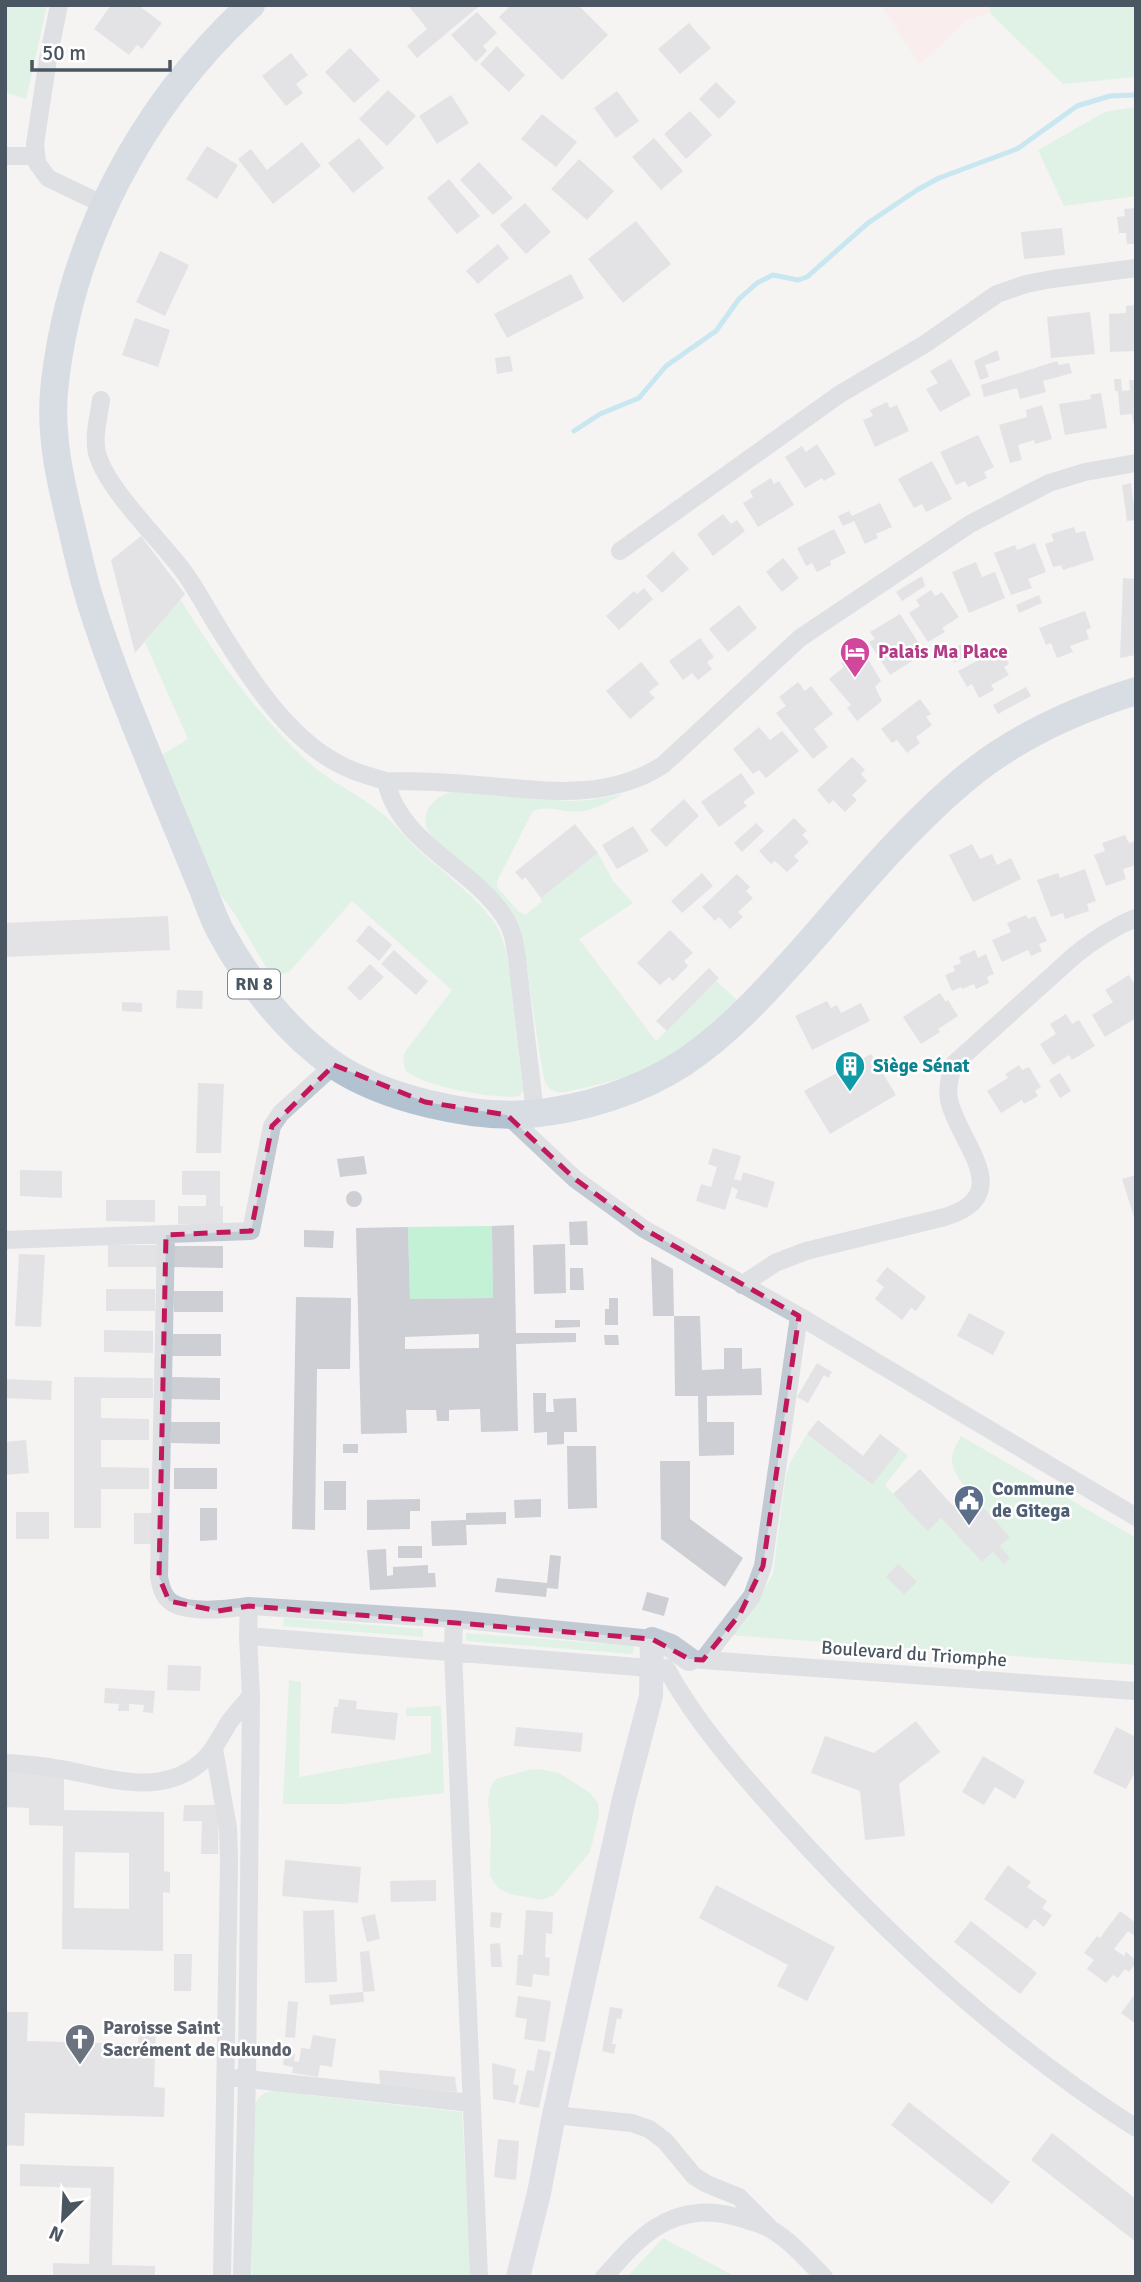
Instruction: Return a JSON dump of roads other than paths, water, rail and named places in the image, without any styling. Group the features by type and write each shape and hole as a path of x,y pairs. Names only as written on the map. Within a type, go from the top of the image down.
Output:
{"main road":[{"name":"RN 8","path":"251,5 202,55 168,98 140,137 104,205 77,276 60,343 53,398 56,465 90,601 134,722 220,932 251,981 278,1013 334,1065 359,1078 425,1102 462,1111 521,1114 571,1108 657,1078 685,1061 766,992 924,816 975,771 1027,736 1098,703 1136,691"}],"street":[{"path":"59,5 35,144 37,163 48,178 104,205"},
{"path":"5,156 36,156"},
{"path":"620,551 841,394 925,344 997,294 1052,279 1136,268"},
{"path":"101,400 96,433 96,450 101,467 115,488 184,571 226,640 269,702 286,722 319,752 359,774 386,780 569,792 621,785 648,775 663,765 800,638 970,523 1049,483 1085,472 1136,463"},
{"path":"386,780 389,793 408,825 479,889 506,919 513,936 517,959 521,1114 548,1155 645,1229 799,1316 1136,1517"},
{"path":"743,1285 775,1263 806,1251 945,1217 958,1213 968,1205 980,1188 980,1169 951,1108 949,1081 955,1063 1096,938 1136,918"},
{"path":"5,1240 251,1231 272,1126 281,1113 334,1065"},
{"path":"166,1235 159,1577 162,1591 169,1601 218,1611 249,1606 454,1619 652,1639 671,1646 702,1726 811,1851 876,1918 999,2030 1065,2080 1136,2128"},
{"path":"518,2277 539,2193 624,1799 651,1696 677,1664 752,1596 763,1566 799,1316"},
{"path":"242,2277 251,1696 249,1606"},
{"path":"454,1619 453,1651 479,2277"},
{"name":"Boulevard du Triomphe","path":"248,1636 453,1651 1136,1691"},
{"path":"652,1639 677,1664"},
{"path":"5,1763 54,1768 126,1782 154,1782 179,1776 198,1765 214,1749 230,1722 251,1696"},
{"path":"214,1749 228,1828 222,2277"},
{"path":"225,2077 471,2103"},
{"path":"554,2115 632,2123 649,2129 665,2141 694,2176 739,2197 824,2277"},
{"path":"604,2277 653,2229 685,2215 699,2211 721,2213 770,2228"}],"waterway":[{"path":"574,431 600,414 639,398 666,366 716,331 739,299 757,283 773,275 798,280 807,277 868,223 917,190 939,178 1017,149 1077,106 1110,96 1136,95"}],"place":[{"name":"Palais Ma Place","path":"855,679"},
{"name":"Siège Sénat","path":"850,1093"},
{"name":"Commune de Gitega","path":"969,1527"},
{"name":"Paroisse Saint Sacrément de Rukundo","path":"80,2066"}]}
